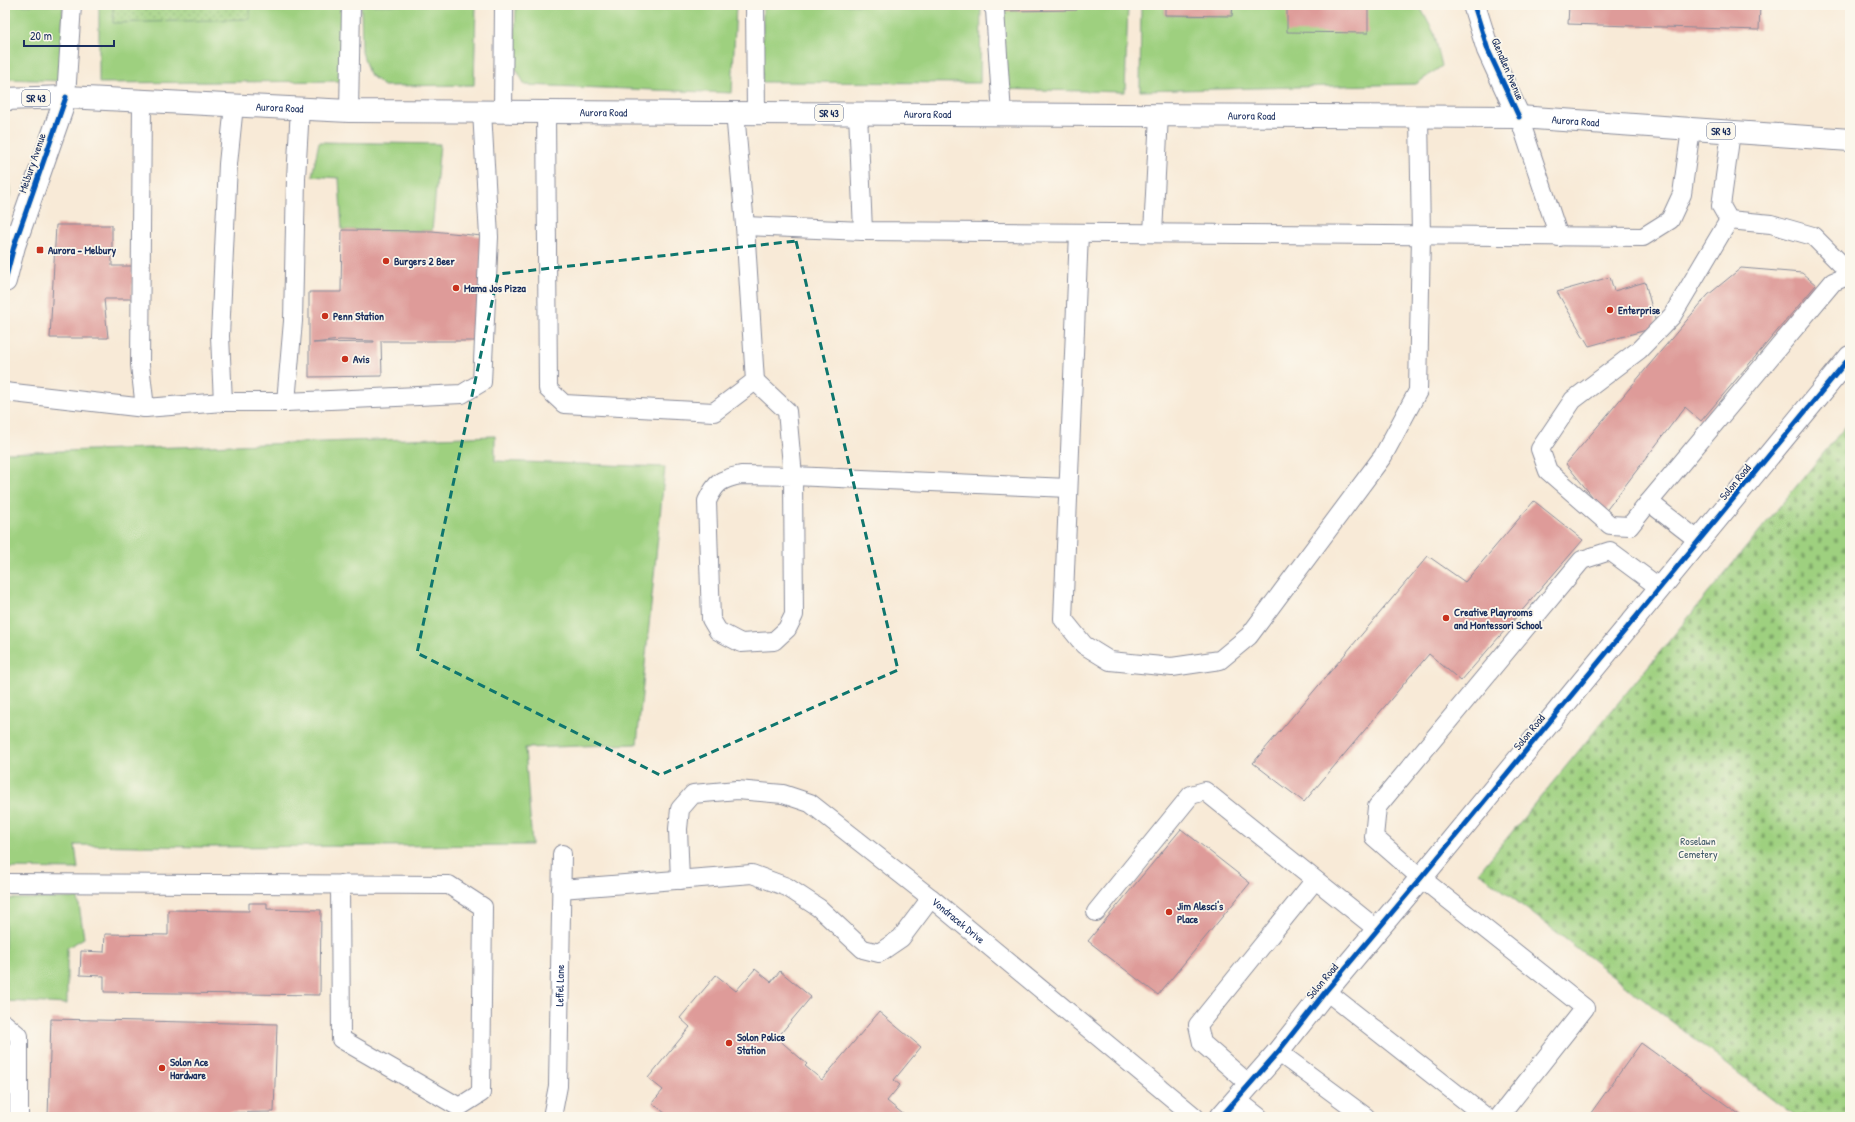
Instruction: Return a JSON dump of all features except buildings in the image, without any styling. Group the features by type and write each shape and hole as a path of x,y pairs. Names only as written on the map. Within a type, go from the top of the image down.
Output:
{"main road":[{"name":"Glenallen Avenue","path":"1474,5 1488,50 1519,117"},
{"name":"Aurora Road","path":"5,98 66,97 349,110 1519,117 1850,140"},
{"name":"Melbury Avenue","path":"5,282 14,246 66,97"},
{"name":"Solon Road","path":"1221,1117 1278,1052 1326,991 1422,878 1850,357"}],"lane":[{"path":"66,97 72,5"},
{"path":"349,110 351,5"},
{"path":"5,392 145,408 223,402 286,402 462,394 482,382 493,111 504,5"},
{"path":"755,5 756,113"},
{"path":"992,5 995,10 1002,114"},
{"path":"142,101 140,365 145,408"},
{"path":"223,402 220,336 228,164 234,105"},
{"path":"286,402 293,321 296,178 300,108"},
{"path":"546,112 548,389 564,404 714,412 755,381"},
{"path":"735,112 746,226 755,381 787,411 793,476 794,615 787,629 774,641 741,643 718,631 711,619 707,501 714,486 729,478 741,475 793,476 1068,488"},
{"path":"858,113 863,231"},
{"path":"1152,233 1159,115"},
{"path":"1079,233 1062,619 1084,645 1110,662 1172,666 1220,660 1249,636 1382,456 1418,391 1421,236 1419,116"},
{"path":"1519,117 1559,237"},
{"path":"746,226 863,231 1643,238 1670,220 1682,194 1691,129"},
{"path":"1729,220 1721,206 1731,132"},
{"path":"1729,220 1772,224 1813,236 1850,274 1833,282 1630,526 1610,525 1548,471 1540,449 1573,400 1639,350 1672,316 1729,220"},
{"path":"1649,502 1699,541"},
{"path":"1499,1117 1585,1008 1422,878 1374,837 1377,808 1582,560 1610,551 1660,588"},
{"name":"Vondracek Drive","path":"680,880 678,829 680,808 693,794 737,790 783,794 810,803 931,898 1195,1117"},
{"path":"1096,912 1190,795 1205,791 1378,930"},
{"name":"Leffel Lane","path":"552,1117 558,1086 562,854"},
{"path":"561,889 752,874 787,887 819,908 863,949 879,953 901,938 931,898"},
{"path":"1259,1117 1242,1092 1202,1043 1198,1025 1315,880"},
{"path":"5,883 340,884 449,885 483,907 481,1094 459,1107 341,1039 340,884"},
{"path":"1326,991 1486,1117"},
{"path":"5,1024 19,1036 14,1115"},
{"path":"1278,1052 1366,1117"}],"highlighted area":[{"path":"796,241 898,670 660,775 417,653 498,274"}],"green space":[{"path":"5,5 63,5 61,81 5,79"},
{"path":"99,5 346,5 346,81 99,83"},
{"path":"113,5 250,5 250,19 113,23"},
{"path":"361,5 476,5 474,85 384,86 369,74 362,52"},
{"path":"516,5 736,5 732,93 525,85 514,65"},
{"path":"763,5 981,5 980,83 762,82"},
{"path":"1000,5 1128,5 1125,92 998,89"},
{"path":"1141,5 1165,5 1165,15 1232,16 1232,5 1419,5 1434,33 1442,66 1416,84 1140,91"},
{"path":"319,142 440,144 432,231 342,230 339,178 312,176"},
{"path":"5,174 11,191 5,213"},
{"name":"Roselawn Cemetery","path":"1850,421 1850,1117 1795,1117 1479,872"},
{"path":"495,436 495,461 665,467 637,744 525,748 532,845 205,847 75,845 78,869 5,868 5,453"},
{"path":"78,898 84,938 67,948 67,1004 5,1001 5,899"}],"cycle path":[{"path":"1474,5 1488,50 1519,117"},
{"path":"5,281 14,246 66,97"},
{"path":"1221,1117 1278,1052 1326,991 1421,878 1850,357"}],"place":[{"name":"Aurora - Melbury","path":"40,250"},
{"name":"Burgers 2 Beer","path":"386,261"},
{"name":"Mama Jos Pizza","path":"456,288"},
{"name":"Enterprise","path":"1610,310"},
{"name":"Penn Station","path":"325,316"},
{"name":"Avis","path":"345,359"},
{"name":"Creative Playrooms and Montessori School","path":"1446,618"},
{"name":"Jim Alesci's Place","path":"1169,912"},
{"name":"Solon Police Station","path":"729,1043"},
{"name":"Solon Ace Hardware","path":"162,1068"}]}
